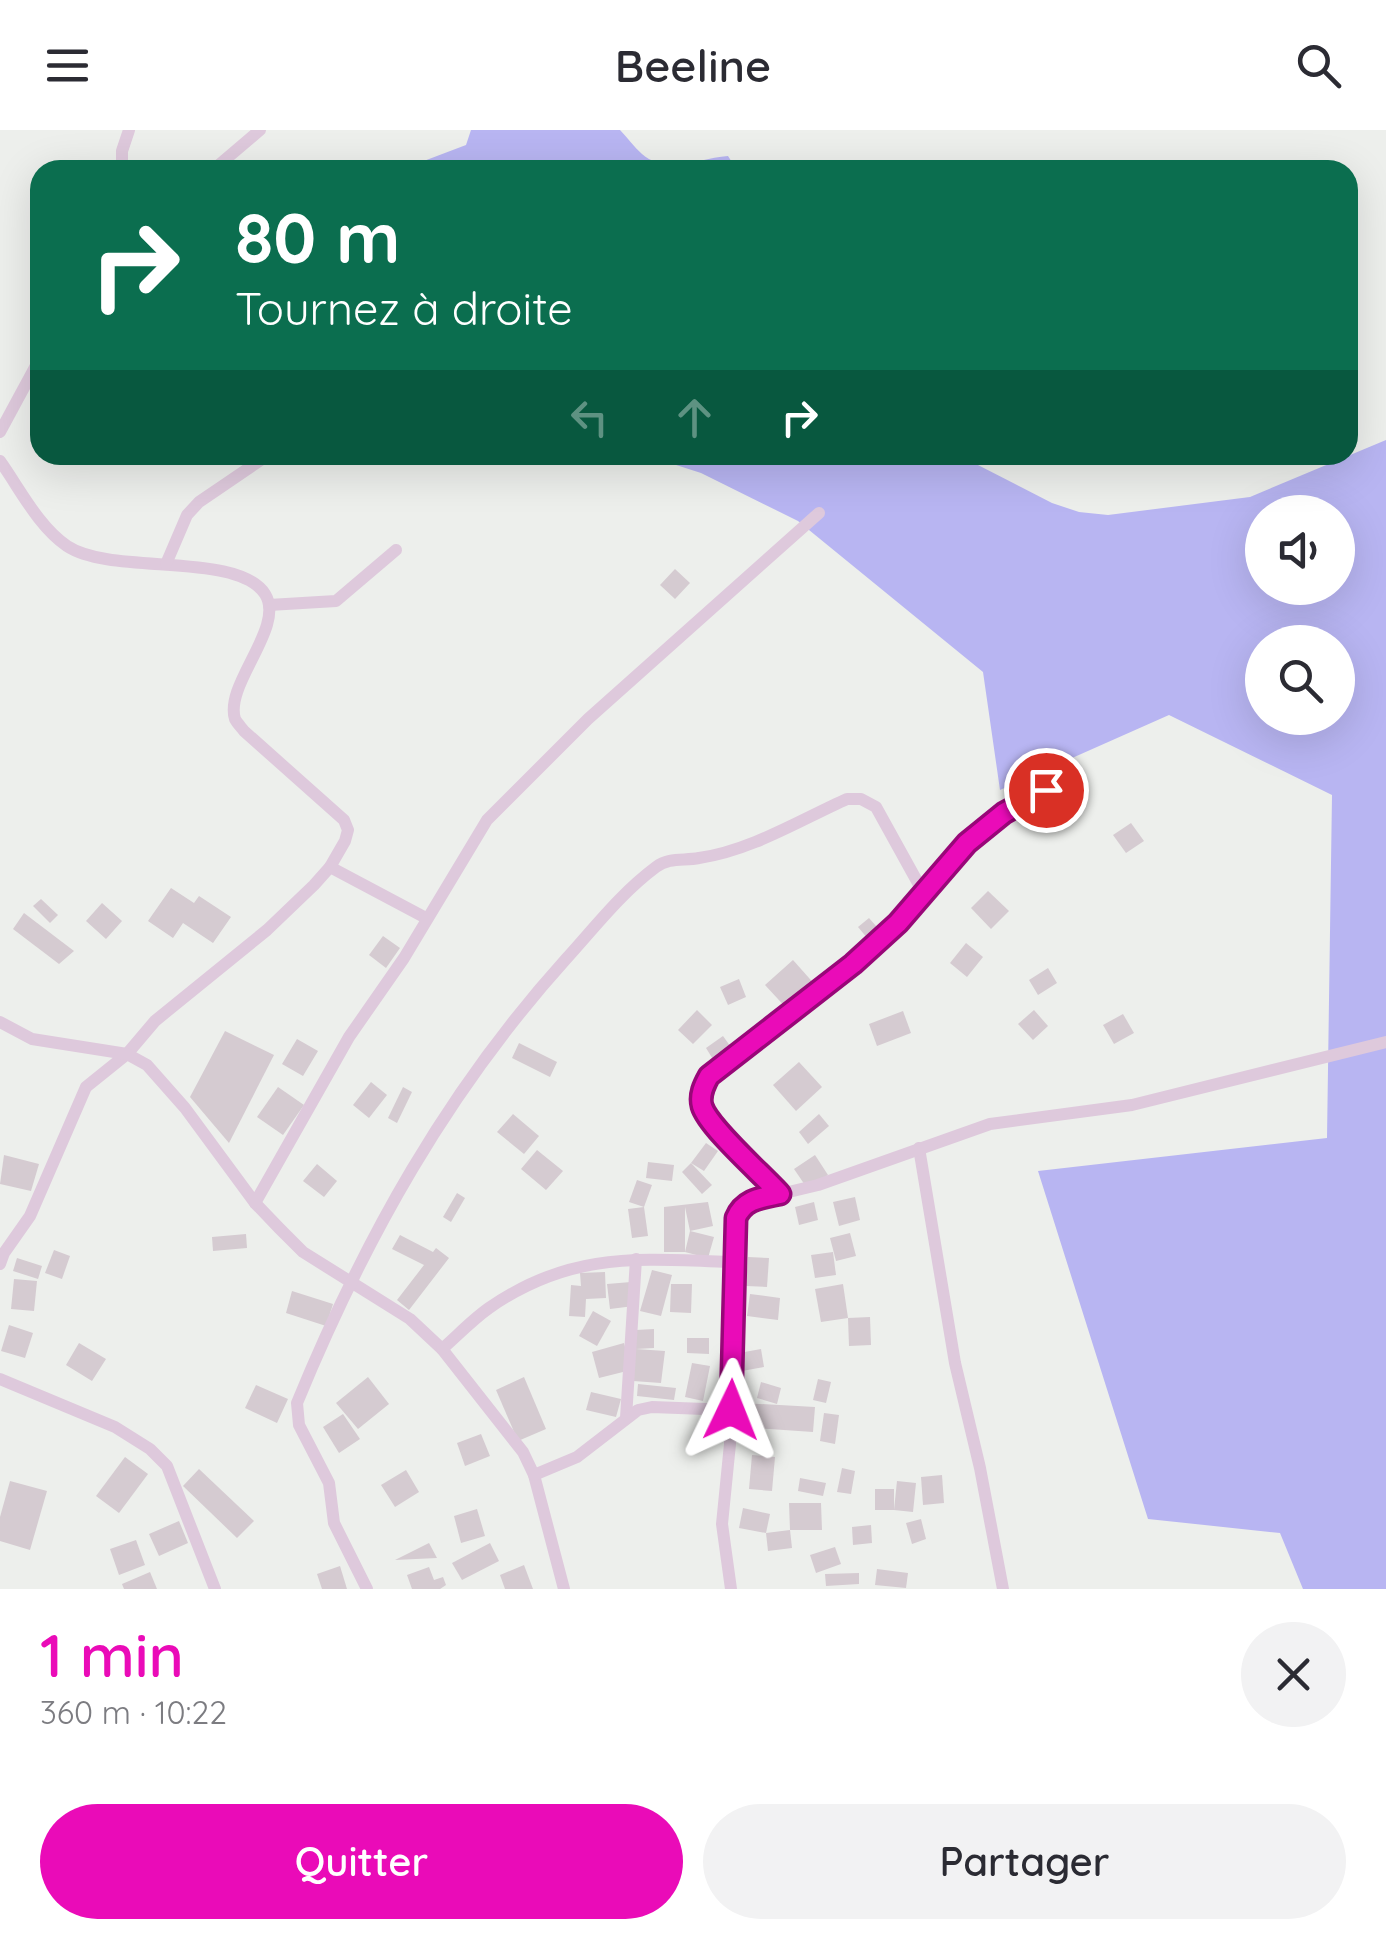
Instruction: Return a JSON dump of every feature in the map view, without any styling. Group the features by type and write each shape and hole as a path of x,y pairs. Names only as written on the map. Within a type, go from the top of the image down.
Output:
{"street":[{"path":"122,160 128,130"},
{"path":"225,160 260,130"},
{"path":"0,432 30,376"},
{"path":"0,461 49,530 69,547 95,558 124,563 188,564 242,578 264,592 270,604 267,624 236,698 235,718 244,731 344,820 348,830 330,868 267,930 154,1021 127,1054 86,1087 30,1216 0,1264"},
{"path":"166,564 187,515 199,502 253,465"},
{"path":"255,1203 339,1054 404,958 487,820 544,760 820,513"},
{"path":"270,604 336,600 396,550"},
{"path":"780,1194 711,1121 702,1105 702,1089 709,1076 830,984 898,923 967,843 1004,813 1046,790"},
{"path":"367,1589 334,1522 329,1483 298,1425 296,1403 350,1280 427,1140 542,984 604,914 659,864 730,851 846,799 861,799 876,806 923,892"},
{"path":"330,868 426,918"},
{"path":"0,1022 32,1039 127,1054 160,1078 255,1203 303,1252 410,1319 442,1349 513,1439 534,1476 564,1589"},
{"path":"731,1589 722,1524 731,1410 733,1262 736,1218 741,1207 751,1201 818,1186 990,1124 1132,1105 1386,1042"},
{"path":"920,1148 954,1363 980,1468 1003,1589"},
{"path":"442,1349 486,1310 568,1267 636,1259 733,1262"},
{"path":"626,1418 636,1259"},
{"path":"0,1379 115,1426 150,1449 166,1466 215,1589"},
{"path":"534,1476 577,1457 638,1410 731,1410"}],"shaded area":[{"path":"471,130 620,130 651,160 426,160 466,145"},
{"path":"1386,440 1386,1589 1303,1589 1280,1533 1148,1519 1038,1171 1327,1138 1332,795 1169,715 1000,790 983,672 798,521 701,473 676,465 978,465 1052,503 1079,512 1108,515 1245,498 1245,605 1355,605 1355,495 1255,495 1326,465 1358,465 1358,452"}],"building":[{"path":"675,569 690,583 675,599 660,585"},
{"path":"1131,823 1144,841 1126,853 1113,835"},
{"path":"171,888 194,903 199,896 231,917 213,943 183,923 173,938 148,921"},
{"path":"988,891 1009,911 991,929 971,908"},
{"path":"41,899 58,915 50,923 33,906"},
{"path":"102,903 122,921 106,939 86,921"},
{"path":"24,913 74,951 59,964 13,929"},
{"path":"869,918 884,935 873,945 858,927"},
{"path":"383,936 400,948 386,968 369,955"},
{"path":"966,943 983,957 967,977 950,963"},
{"path":"793,960 817,987 790,1012 765,985"},
{"path":"1048,968 1057,983 1038,995 1029,980"},
{"path":"739,979 746,997 728,1005 720,987"},
{"path":"697,1010 712,1025 693,1044 678,1030"},
{"path":"1034,1010 1048,1026 1033,1040 1018,1024"},
{"path":"903,1011 911,1033 877,1046 869,1024"},
{"path":"1123,1014 1134,1033 1114,1044 1103,1025"},
{"path":"225,1031 274,1055 229,1143 190,1097"},
{"path":"723,1036 738,1057 719,1069 706,1048"},
{"path":"297,1039 318,1051 303,1076 282,1064"},
{"path":"519,1043 557,1062 550,1077 512,1058"},
{"path":"799,1062 822,1087 796,1111 773,1085"},
{"path":"371,1082 387,1095 369,1118 353,1105"},
{"path":"278,1087 304,1105 283,1135 257,1117"},
{"path":"403,1087 412,1092 397,1123 388,1118"},
{"path":"513,1114 539,1136 524,1154 497,1132"},
{"path":"819,1114 829,1126 808,1144 799,1132"},
{"path":"706,1143 718,1151 704,1171 691,1163"},
{"path":"537,1150 563,1171 546,1190 521,1169"},
{"path":"4,1155 39,1164 31,1191 0,1184"},
{"path":"815,1155 828,1175 807,1188 794,1169"},
{"path":"648,1162 674,1165 672,1181 646,1178"},
{"path":"691,1163 712,1185 702,1194 682,1172"},
{"path":"317,1164 337,1181 324,1197 303,1181"},
{"path":"637,1180 652,1185 644,1207 629,1202"},
{"path":"457,1193 465,1198 451,1222 443,1217"},
{"path":"855,1197 860,1220 839,1226 833,1202"},
{"path":"708,1202 713,1226 690,1231 685,1207 685,1252 664,1252 664,1207"},
{"path":"814,1202 818,1220 799,1225 795,1207"},
{"path":"644,1207 648,1236 632,1238 628,1209"},
{"path":"690,1231 714,1237 708,1258 685,1252"},
{"path":"850,1233 856,1256 836,1261 830,1238"},
{"path":"246,1234 247,1248 213,1251 212,1237"},
{"path":"400,1235 433,1252 436,1248 449,1258 409,1310 397,1300 424,1265 392,1249"},
{"path":"54,1250 70,1256 62,1279 45,1273"},
{"path":"833,1252 836,1275 815,1278 811,1255"},
{"path":"748,1257 769,1258 767,1287 746,1286"},
{"path":"17,1258 42,1266 38,1279 13,1271"},
{"path":"652,1270 672,1275 661,1316 640,1311"},
{"path":"605,1272 606,1298 586,1299 585,1317 569,1316 571,1285 581,1286 580,1273"},
{"path":"14,1279 37,1281 34,1311 11,1309"},
{"path":"631,1282 634,1306 610,1309 607,1284"},
{"path":"671,1284 692,1284 691,1313 670,1312"},
{"path":"843,1284 848,1318 821,1322 815,1289"},
{"path":"292,1291 333,1304 326,1326 286,1313"},
{"path":"750,1294 780,1298 778,1320 747,1316"},
{"path":"593,1311 611,1321 597,1346 579,1336"},
{"path":"870,1317 871,1345 849,1346 848,1318"},
{"path":"9,1325 33,1333 25,1358 1,1351"},
{"path":"654,1329 654,1348 636,1349 665,1351 661,1383 633,1381 636,1330"},
{"path":"687,1338 709,1338 709,1354 687,1353"},
{"path":"79,1343 106,1359 92,1381 66,1365"},
{"path":"624,1343 631,1370 599,1378 592,1352"},
{"path":"761,1349 764,1367 742,1371 739,1353"},
{"path":"692,1363 710,1366 703,1401 685,1397"},
{"path":"368,1377 389,1404 358,1429 336,1403"},
{"path":"524,1377 546,1429 518,1441 496,1390"},
{"path":"818,1379 831,1382 826,1403 813,1400"},
{"path":"761,1382 781,1388 777,1404 757,1398"},
{"path":"638,1384 676,1388 674,1400 637,1396"},
{"path":"256,1385 288,1399 277,1423 245,1408"},
{"path":"591,1392 621,1399 616,1417 586,1410"},
{"path":"742,1403 815,1407 813,1432 741,1427"},
{"path":"824,1413 839,1415 835,1444 820,1441"},
{"path":"343,1414 360,1439 339,1453 323,1427"},
{"path":"481,1434 490,1456 465,1466 457,1443"},
{"path":"752,1455 775,1457 772,1491 749,1489"},
{"path":"125,1457 148,1474 119,1513 96,1496"},
{"path":"842,1468 855,1471 851,1494 837,1492"},
{"path":"199,1469 254,1521 237,1538 183,1486"},
{"path":"406,1470 419,1492 395,1507 381,1485"},
{"path":"942,1475 944,1503 923,1505 921,1477"},
{"path":"800,1478 826,1483 823,1496 798,1491"},
{"path":"10,1481 47,1491 30,1550 0,1541 0,1517"},
{"path":"897,1481 916,1483 913,1512 894,1510"},
{"path":"875,1489 894,1489 894,1510 875,1510"},
{"path":"789,1503 821,1503 822,1530 790,1530"},
{"path":"743,1508 770,1514 766,1533 739,1528"},
{"path":"477,1509 485,1536 461,1543 454,1516"},
{"path":"921,1519 926,1539 912,1544 906,1523"},
{"path":"179,1521 188,1543 159,1556 149,1534"},
{"path":"871,1525 872,1543 853,1545 852,1527"},
{"path":"790,1530 792,1548 768,1551 766,1533"},
{"path":"136,1540 145,1565 119,1575 110,1549"},
{"path":"429,1543 437,1558 395,1560"},
{"path":"490,1543 499,1561 462,1580 452,1563"},
{"path":"835,1547 841,1564 816,1573 810,1555"},
{"path":"524,1565 533,1589 505,1589 500,1575"},
{"path":"340,1566 347,1589 322,1589 317,1574"},
{"path":"429,1567 434,1580 443,1577 446,1585 440,1589 412,1589 407,1575"},
{"path":"877,1569 908,1573 906,1588 875,1585"},
{"path":"150,1572 157,1589 124,1589 122,1584"},
{"path":"859,1573 859,1584 826,1586 825,1574"}],"route":[{"path":"731,1410 736,1218 741,1207 751,1201 780,1194 711,1121 702,1105 702,1089 709,1076 830,984 898,923 967,843 1004,813 1046,790"}]}
